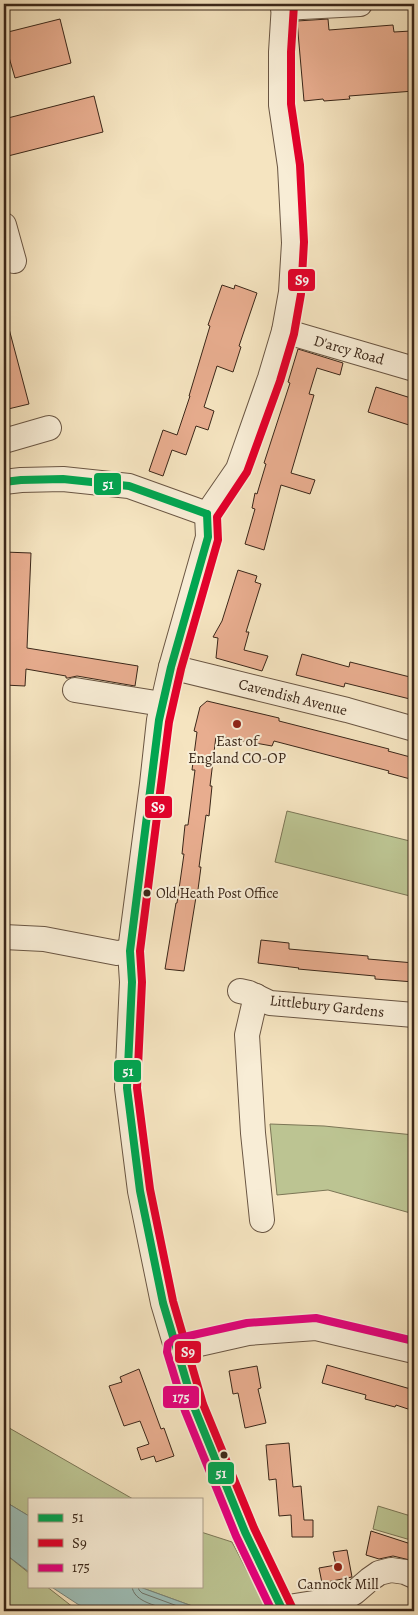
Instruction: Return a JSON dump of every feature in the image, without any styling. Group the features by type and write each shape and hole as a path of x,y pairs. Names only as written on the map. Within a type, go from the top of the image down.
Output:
{"street":[{"path":"360,4 284,6 281,105 290,166 294,243 291,292 284,331 270,378 238,469 207,514 208,538 162,704 130,951 132,982 127,1088 140,1191 163,1303 194,1407 237,1514 283,1609 314,1607 345,1598 356,1592 379,1573 391,1570 405,1572 414,1576"},
{"path":"4,225 14,261"},
{"name":"D'arcy Road","path":"284,331 414,369"},
{"path":"4,441 50,428"},
{"path":"4,482 63,479 129,486 207,514"},
{"name":"Cavendish Avenue","path":"171,666 347,710 414,729"},
{"path":"75,690 162,704"},
{"path":"4,937 44,939 118,953 130,951"},
{"name":"Littlebury Gardens","path":"262,1220 253,1133 247,1035 248,994 270,1003 414,1015"},
{"path":"178,1349 248,1333 316,1328 414,1351"}],"green space":[{"path":"287,811 414,842 414,897 275,862"},
{"path":"270,1124 324,1126 414,1135 414,1214 328,1190 277,1195"},
{"path":"4,1425 131,1498 28,1498 28,1515 4,1501"},
{"path":"378,1506 414,1517 414,1541 373,1529"},
{"path":"202,1532 232,1542 268,1611 206,1611 143,1588 202,1588"},
{"path":"4,1553 28,1572 28,1588 49,1588 78,1611 4,1611"}],"water":[{"path":"4,1501 28,1515 28,1571 4,1553"},
{"path":"53,1588 143,1588 206,1611 100,1611 79,1605"}],"building":[{"path":"60,19 71,63 15,78 4,40 4,33"},
{"path":"328,19 329,30 393,25 394,32 411,31 411,35 414,35 414,91 349,96 350,99 304,101 297,21"},
{"path":"94,96 103,132 4,157 4,119"},
{"path":"222,285 234,289 235,285 257,293 239,346 241,347 233,372 217,366 204,407 214,411 208,430 196,426 186,455 172,450 163,476 149,471 163,430 177,435 210,326 208,325"},
{"path":"4,325 8,325 29,404 4,410"},
{"path":"298,349 343,363 340,375 317,368 309,394 314,395 291,473 315,480 310,494 281,485 264,550 245,544 255,509 252,508 255,493 257,494 266,464 264,463 290,383 288,382"},
{"path":"376,387 414,399 414,408 409,425 368,412"},
{"path":"4,552 31,553 27,648 138,666 135,686 77,676 66,678 66,676 26,669 25,686 4,685"},
{"path":"238,570 257,576 255,582 261,584 246,632 249,632 244,650 268,656 262,671 216,658 218,638 213,637 222,621"},
{"path":"302,654 349,667 350,662 414,678 414,700 345,683 344,687 296,675"},
{"path":"207,701 279,718 279,721 389,749 388,751 414,758 414,780 388,773 389,771 274,741 272,746 216,736 210,786 212,786 209,816 206,815 197,897 184,971 165,969 177,903 184,854 182,854 185,825 188,825 195,770 192,770 197,732 194,731 200,707"},
{"path":"261,940 289,943 289,949 368,956 368,959 414,963 414,982 375,979 375,976 298,969 258,963"},
{"path":"327,1365 414,1390 414,1411 396,1405 395,1407 365,1399 366,1395 322,1383"},
{"path":"257,1366 261,1388 258,1389 266,1423 245,1428 238,1393 233,1394 229,1371"},
{"path":"139,1369 161,1429 164,1428 174,1456 156,1462 154,1456 141,1460 137,1448 149,1444 140,1421 124,1426 109,1386 122,1382 120,1377"},
{"path":"289,1443 293,1487 301,1486 304,1520 313,1520 313,1537 292,1537 291,1515 279,1516 276,1479 269,1480 266,1445"},
{"path":"371,1531 414,1545 414,1561 393,1556 379,1559 366,1555"},
{"name":"Cannock Mill","path":"347,1550 352,1577 322,1583 319,1568 336,1565 333,1552"}],"transit line":[{"name":"S9","path":"292,1607 254,1528 203,1404 173,1301 150,1189 137,1088 142,982 140,951 169,722 181,669 218,540 217,517 247,472 280,381 294,334 301,294 304,242 300,165 291,104 291,52 294,5"},
{"name":"51","path":"4,482 63,479 129,486 207,514"},
{"name":"51","path":"207,514 208,537 171,667 159,720 130,951 132,982 127,1088 140,1191 163,1303 194,1407 245,1532 283,1611"},
{"name":"175","path":"272,1611 236,1536 185,1411 167,1352 168,1344 175,1339 247,1323 316,1318 414,1341"}],"place":[{"name":"East of England CO-OP","path":"237,724"},
{"name":"Old Heath Post Office","path":"147,893"},
{"name":"Cannock Mill","path":"338,1567"}]}
